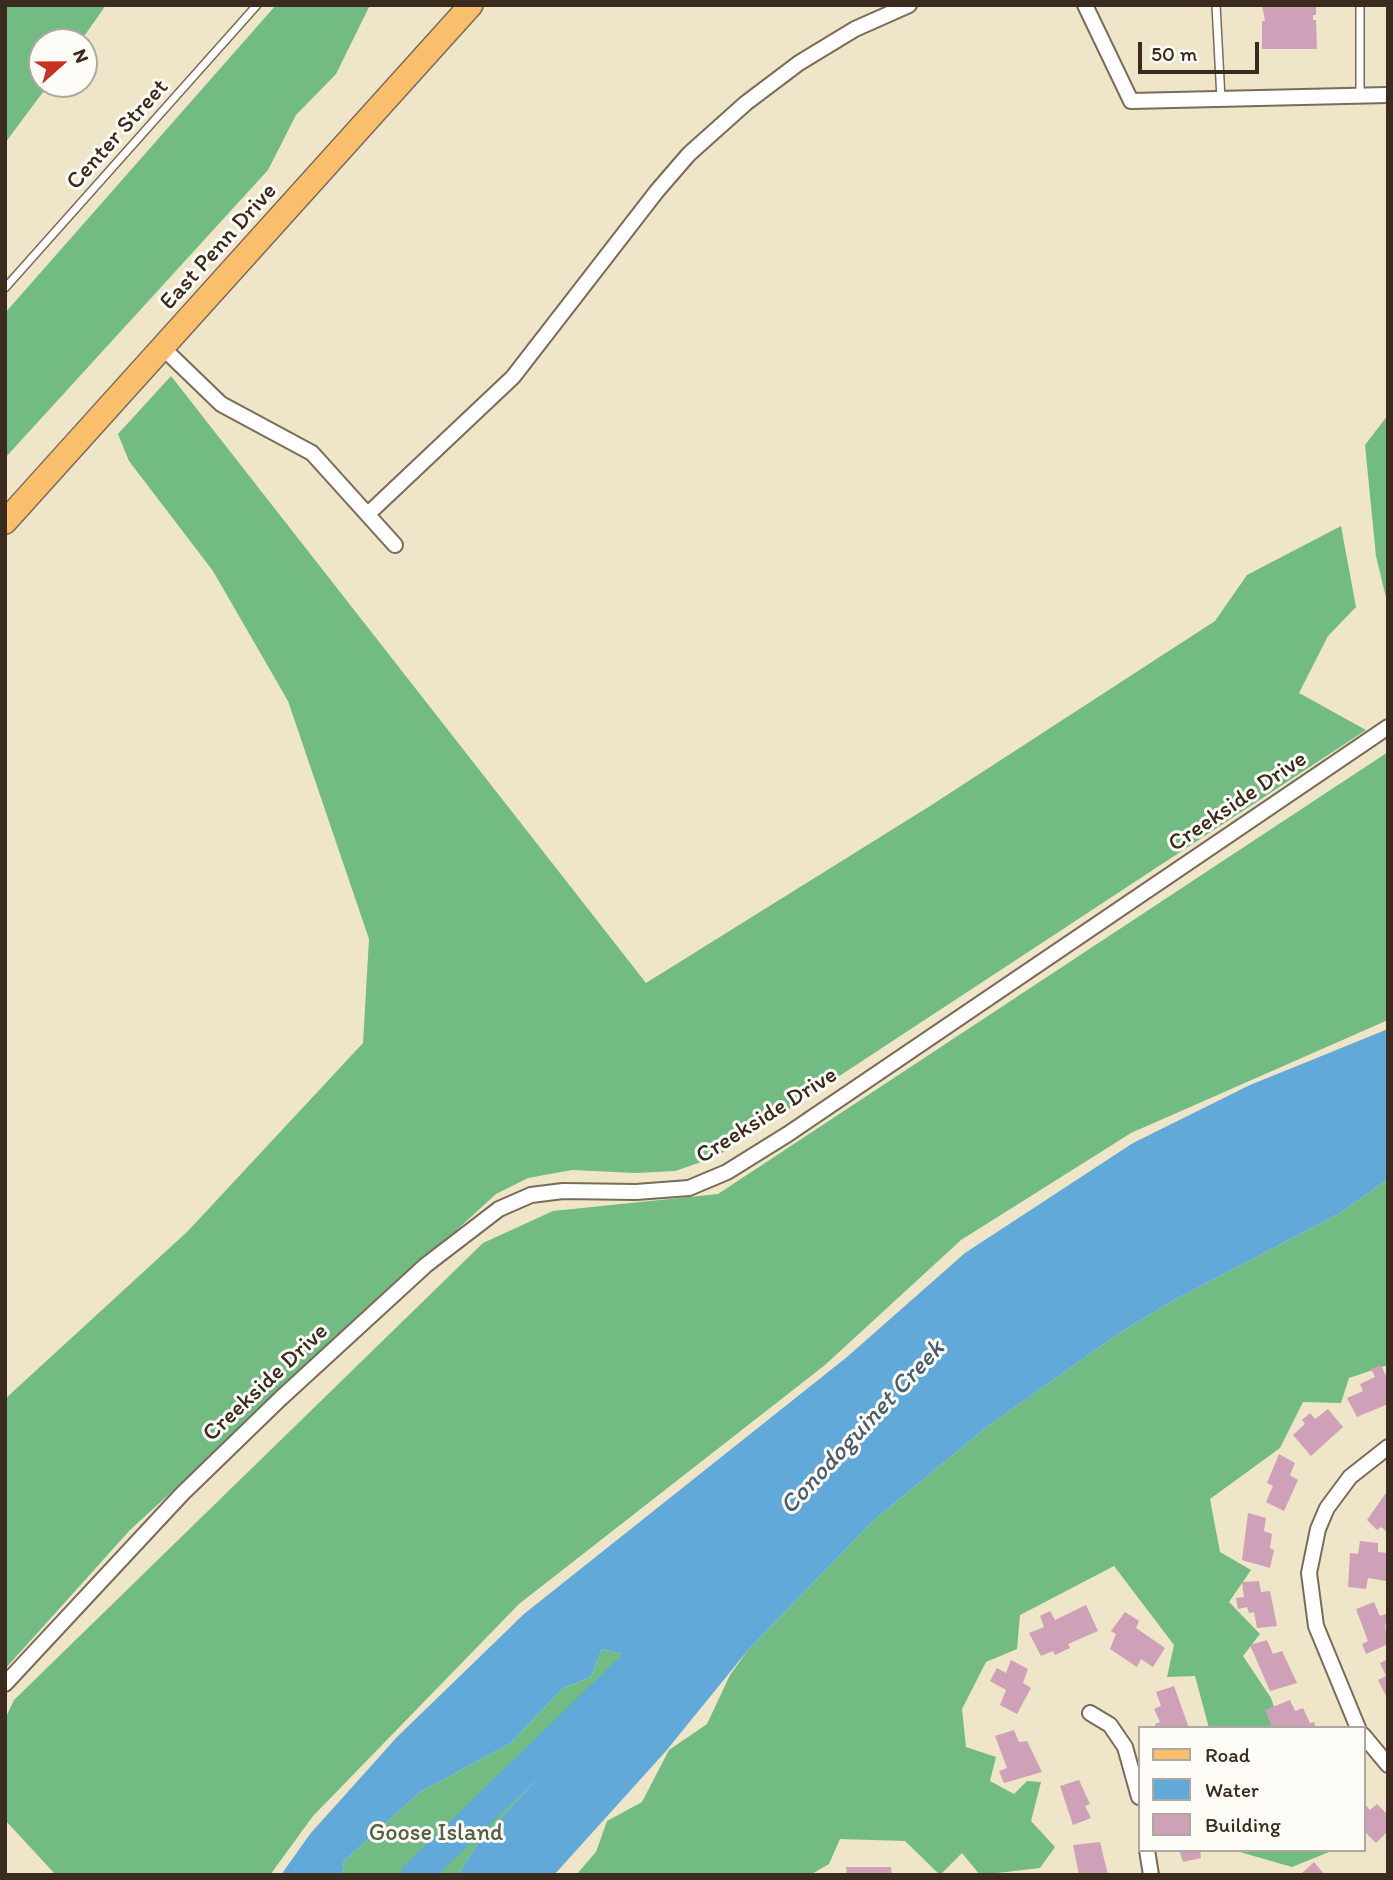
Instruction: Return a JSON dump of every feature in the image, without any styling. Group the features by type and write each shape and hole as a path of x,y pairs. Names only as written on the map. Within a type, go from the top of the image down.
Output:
{"main road":[{"name":"East Penn Drive","path":"5,523 471,5"}],"street":[{"path":"368,514 513,377 657,191 690,154 746,103 799,63 855,29 909,5"},
{"path":"1085,5 1131,101 1388,95"},
{"path":"163,348 221,404 312,453 395,545"},
{"name":"Creekside Drive","path":"5,1684 182,1494 281,1398 426,1265 499,1209 531,1195 563,1191 636,1192 689,1188 727,1172 788,1134 1388,727"},
{"path":"1357,1726 1316,1626 1309,1573 1318,1529 1327,1508 1350,1477 1388,1447"},
{"path":"1090,1713 1110,1725 1125,1747 1138,1793"},
{"path":"1365,1737 1388,1765"},
{"path":"1147,1852 1151,1875"}],"lane":[{"name":"Center Street","path":"5,288 257,5"},
{"path":"1216,5 1221,99"},
{"path":"1360,5 1360,96"}],"green space":[{"path":"5,5 106,5 90,28 28,28 28,98 39,98 5,143"},
{"path":"276,5 370,5 336,74 296,115 268,170 5,458 5,313"},
{"path":"171,376 646,983 930,806 1215,621 1247,575 1341,526 1356,607 1328,636 1299,693 1366,730 716,1157 675,1171 636,1173 572,1170 528,1178 496,1194 130,1530 5,1669 5,1399 188,1231 363,1043 369,939 288,701 213,571 129,461 118,434"},
{"path":"1388,415 1388,606 1376,556 1365,445"},
{"path":"1388,752 1388,1020 1131,1133 961,1240 825,1365 519,1604 313,1816 270,1875 56,1875 5,1820 5,1719 14,1700 483,1243 553,1211 718,1194"},
{"path":"1388,1179 1388,1365 1349,1378 1341,1403 1303,1402 1280,1448 1210,1499 1220,1552 1251,1570 1229,1602 1260,1634 1243,1656 1271,1698 1280,1726 1208,1726 1195,1676 1167,1677 1174,1645 1114,1566 1020,1615 1017,1649 986,1662 962,1709 966,1747 996,1757 990,1781 1014,1794 1027,1781 1041,1782 1031,1821 1055,1847 1040,1868 980,1875 962,1853 940,1875 905,1841 840,1839 829,1864 810,1875 576,1875 596,1852 607,1821 642,1802 669,1750 707,1724 730,1675 748,1650 874,1520 988,1426 1118,1334 1174,1300 1340,1213"},
{"name":"Goose Island","path":"602,1649 625,1655 633,1674 478,1843 458,1875 342,1875 344,1861 420,1792 511,1743 563,1688 591,1677"},
{"path":"1240,1852 1329,1852 1292,1867"}],"water":[{"path":"1388,1029 1388,1179 1340,1213 1174,1300 1118,1334 988,1426 874,1520 748,1650 666,1751 554,1875 458,1875 478,1843 633,1674 625,1655 602,1649 591,1677 563,1688 511,1743 420,1792 344,1861 342,1875 281,1875 310,1834 397,1737 524,1614 847,1357 965,1253 1133,1143 1250,1085"}],"building":[{"path":"1262,5 1316,5 1313,20 1316,20 1317,49 1262,49 1262,21 1265,21"},
{"path":"1381,1365 1388,1380 1388,1404 1357,1417 1347,1398 1363,1391 1360,1384 1375,1377 1371,1369"},
{"path":"1328,1409 1343,1427 1311,1456 1293,1435 1305,1424 1302,1420 1310,1413 1315,1419"},
{"path":"1279,1454 1295,1463 1290,1475 1298,1480 1284,1511 1266,1502 1273,1486 1267,1483"},
{"path":"1388,1490 1388,1533 1381,1527 1377,1530 1367,1520"},
{"path":"1248,1513 1266,1518 1264,1531 1272,1534 1270,1548 1274,1550 1270,1568 1242,1560"},
{"path":"1360,1541 1378,1543 1378,1552 1388,1553 1386,1581 1368,1578 1366,1589 1348,1587 1350,1553 1358,1554"},
{"path":"1259,1581 1261,1592 1270,1591 1277,1626 1257,1628 1254,1612 1249,1613 1247,1607 1238,1609 1236,1598 1244,1597 1242,1582"},
{"path":"1374,1602 1380,1616 1388,1613 1385,1626 1388,1644 1366,1654 1362,1644 1368,1641 1356,1609"},
{"path":"1086,1605 1098,1631 1068,1644 1070,1648 1055,1655 1053,1651 1041,1656 1029,1633 1044,1627 1040,1616 1050,1611 1055,1620"},
{"path":"1125,1612 1139,1621 1136,1628 1165,1648 1153,1667 1141,1659 1137,1667 1110,1649 1116,1634 1111,1631"},
{"path":"1267,1640 1273,1654 1282,1651 1297,1683 1270,1691 1250,1645"},
{"path":"1388,1659 1388,1700 1378,1680 1386,1676 1380,1663"},
{"path":"1011,1660 1028,1669 1023,1683 1031,1688 1017,1714 1000,1705 1006,1690 990,1681 997,1668 1006,1673"},
{"path":"1174,1686 1188,1726 1156,1726 1160,1722 1154,1709 1161,1706 1156,1692"},
{"path":"1290,1700 1295,1711 1303,1708 1310,1723 1314,1722 1315,1726 1271,1726 1265,1710"},
{"path":"1014,1730 1019,1742 1027,1741 1042,1772 1004,1783 999,1771 1007,1768 995,1736"},
{"path":"1079,1780 1090,1804 1085,1806 1091,1818 1073,1825 1060,1786"},
{"path":"1365,1804 1370,1810 1377,1804 1388,1815 1388,1831 1376,1843 1365,1832"},
{"path":"1100,1842 1108,1875 1079,1875 1073,1845"},
{"path":"1180,1852 1200,1852 1201,1858 1183,1862"},
{"path":"1314,1862 1325,1875 1300,1875"},
{"path":"846,1867 891,1867 892,1875 847,1875"}],"waterway":[{"name":"Conodoguinet Creek","path":"416,1875 660,1639"}]}
